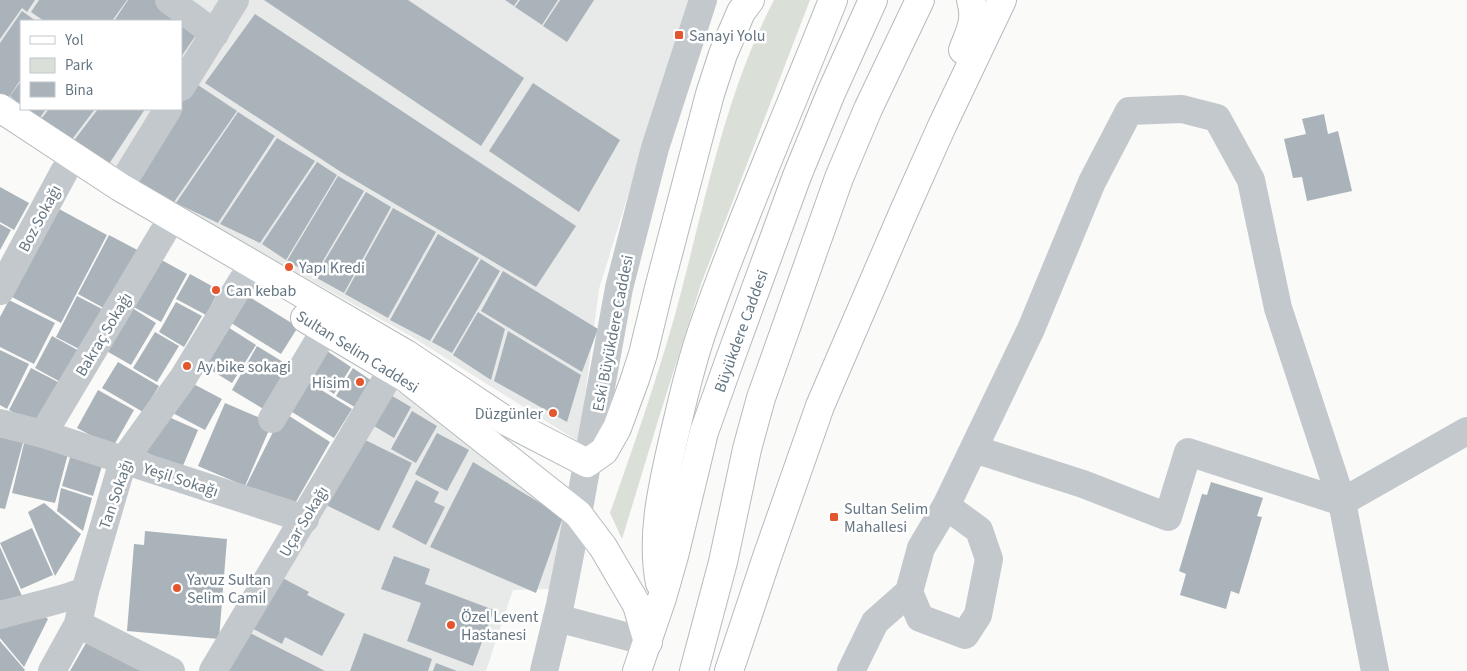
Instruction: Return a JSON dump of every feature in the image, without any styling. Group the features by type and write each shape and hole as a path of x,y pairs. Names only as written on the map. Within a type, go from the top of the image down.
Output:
{"main road":[{"path":"587,463 604,451 617,428 635,379 710,94 723,54 741,12 750,0"},
{"path":"662,598 657,571 660,508 683,399 706,318 833,0"},
{"name":"Büyükdere Caddesi","path":"638,671 674,556 704,432 726,368 797,176 873,0"},
{"path":"694,671 723,562 747,450 762,398 839,178 868,109 920,0"},
{"path":"942,126 953,97 955,72 972,28 974,12 971,0"},
{"path":"729,671 820,406 942,126 1002,0"},
{"name":"Sultan Selim Caddesi","path":"0,108 69,164 115,195 246,273 325,330 406,378 578,514 603,547 637,605 648,642"},
{"name":"Sultan Selim Caddesi","path":"0,129 69,164"},
{"name":"Sultan Selim Caddesi","path":"115,195 163,233 406,354 506,421 587,463"}],"street":[{"path":"169,0 215,34"},
{"path":"182,86 235,0"},
{"name":"Eski Büyükdere Caddesi","path":"544,671 578,514 619,288 655,148 703,0"},
{"path":"851,671 875,622 909,592 921,548 946,506 1031,330 1092,182 1130,111 1182,109 1217,118 1251,180 1278,308 1342,502 1375,671"},
{"path":"115,195 167,110"},
{"name":"Boz Sokağı","path":"0,291 69,164"},
{"name":"Bakraç Sokağı","path":"43,434 163,233"},
{"name":"Tan Sokağı","path":"52,671 78,624 84,591 123,461 183,378 246,273"},
{"path":"272,419 325,330"},
{"name":"Uçar Sokağı","path":"213,671 392,370"},
{"name":"Yeşil Sokağı","path":"0,423 43,434 305,519"},
{"path":"974,448 1083,484 1168,517 1188,452 1342,502 1467,432"},
{"path":"909,592 920,618 965,635 978,615 989,559 980,530 946,506"},
{"path":"0,615 39,604 60,601 84,591"},
{"path":"557,618 648,642"},
{"path":"78,624 170,671"}],"shaded area":[{"path":"0,0 690,0 599,289 579,442 409,335 133,182 31,110 182,110 182,20 20,20 20,102 0,88"},
{"path":"380,380 438,417 565,514 550,589 513,590 486,671 206,671"}],"green space":[{"path":"774,0 810,0 701,284 622,539 610,513 668,340 716,154 728,115 756,37"}],"building":[{"path":"0,0 35,0 27,12 22,8 0,39"},
{"path":"39,0 127,0 113,20 43,20 31,12"},
{"path":"128,0 161,0 200,29 182,56 182,20 115,20"},
{"path":"264,0 408,0 524,78 481,146"},
{"path":"505,0 518,0 514,6"},
{"path":"520,0 558,0 542,25 515,7"},
{"path":"560,0 594,0 567,42 543,26"},
{"path":"22,11 35,20 20,20 20,80 7,100 0,95 0,43"},
{"path":"255,14 576,226 536,287 341,172 205,83"},
{"path":"20,82 20,104 10,96"},
{"path":"195,83 237,111 174,202 129,180 182,110 182,102"},
{"path":"533,83 620,140 579,212 489,151"},
{"path":"27,110 45,110 39,119"},
{"path":"48,110 94,110 70,142 41,119"},
{"path":"97,110 144,110 107,167 72,143"},
{"path":"238,112 275,136 218,223 176,203"},
{"path":"1324,114 1328,134 1338,131 1352,191 1307,201 1302,177 1293,178 1284,139 1306,134 1302,119"},
{"path":"277,138 315,161 260,243 220,224"},
{"path":"317,162 337,175 286,260 262,244"},
{"path":"338,176 364,191 314,276 287,261"},
{"path":"0,187 29,203 14,230 0,222"},
{"path":"366,192 391,207 344,293 315,277"},
{"path":"393,208 436,232 388,318 345,294"},
{"path":"59,209 107,235 61,323 12,297"},
{"path":"0,224 11,230 0,250"},
{"path":"438,234 479,258 430,341 390,320"},
{"path":"109,235 143,253 111,312 78,294"},
{"path":"158,258 187,274 161,322 132,306"},
{"path":"481,259 500,271 452,353 432,342"},
{"path":"503,271 598,329 582,372 481,311"},
{"path":"190,274 219,290 206,315 176,299"},
{"path":"240,291 298,327 281,354 223,318"},
{"path":"77,296 104,310 83,351 56,337"},
{"path":"9,300 55,323 34,364 0,347 0,317"},
{"path":"176,302 202,316 184,347 159,332"},
{"path":"129,306 156,323 131,365 103,349"},
{"path":"478,312 505,329 491,380 453,355"},
{"path":"220,322 256,345 232,383 196,361"},
{"path":"508,331 581,375 567,422 494,381"},
{"path":"155,332 179,346 157,382 133,368"},
{"path":"52,336 83,353 66,385 35,368"},
{"path":"257,346 296,370 270,413 232,390"},
{"path":"321,347 351,367 334,394 304,375"},
{"path":"0,350 29,364 7,409 0,405"},
{"path":"118,362 159,386 143,412 102,388"},
{"path":"31,368 58,382 35,424 9,410"},
{"path":"353,368 375,383 358,409 336,396"},
{"path":"302,378 352,409 334,438 284,407"},
{"path":"184,379 222,399 205,430 167,410"},
{"path":"98,390 134,410 113,447 77,428"},
{"path":"382,390 411,407 394,438 364,420"},
{"path":"225,403 272,423 245,486 198,466"},
{"path":"412,411 437,426 416,463 391,449"},
{"path":"283,412 330,442 293,507 246,486"},
{"path":"162,414 198,430 182,468 145,452"},
{"path":"0,432 24,439 5,509 0,508"},
{"path":"437,433 469,450 447,491 415,474"},
{"path":"355,435 412,463 379,531 322,503"},
{"path":"25,439 69,450 55,503 12,493"},
{"path":"72,450 104,459 93,496 62,486"},
{"path":"473,462 563,517 536,593 430,547"},
{"path":"416,480 439,492 434,502 445,507 426,545 392,527"},
{"path":"1211,482 1263,498 1257,516 1262,517 1239,594 1231,591 1226,609 1180,595 1186,574 1179,571 1202,494 1207,495"},
{"path":"61,488 92,498 83,531 57,511"},
{"path":"44,503 81,534 55,576 28,512"},
{"path":"32,528 53,575 21,589 0,543"},
{"name":"Yavuz Sultan Selim Camiİ","path":"145,531 227,539 219,639 127,631 134,544 144,545"},
{"path":"0,547 22,596 0,606"},
{"name":"Özel Levent Hastanesi","path":"394,556 430,569 425,584 494,610 473,666 407,641 421,603 381,589"},
{"path":"275,574 309,592 307,595 345,614 322,656 285,637 282,644 248,626"},
{"path":"40,612 48,619 24,667 0,638 0,627"},
{"path":"244,630 325,671 223,671"},
{"path":"364,633 432,659 428,671 350,671"},
{"path":"90,636 151,671 70,671"},
{"path":"0,641 25,670 24,671 0,671"},
{"path":"436,663 457,671 433,671"}],"place":[{"name":"Sanayi Yolu","path":"679,35"},
{"name":"Yapı Kredi","path":"289,267"},
{"name":"Can kebab","path":"216,290"},
{"name":"Ay bike sokagi","path":"187,366"},
{"name":"Hisim","path":"360,382"},
{"name":"Düzgünler","path":"553,413"},
{"name":"Sultan Selim Mahallesi","path":"834,517"},
{"name":"Yavuz Sultan Selim Camiİ","path":"177,588"},
{"name":"Özel Levent Hastanesi","path":"451,625"}]}
